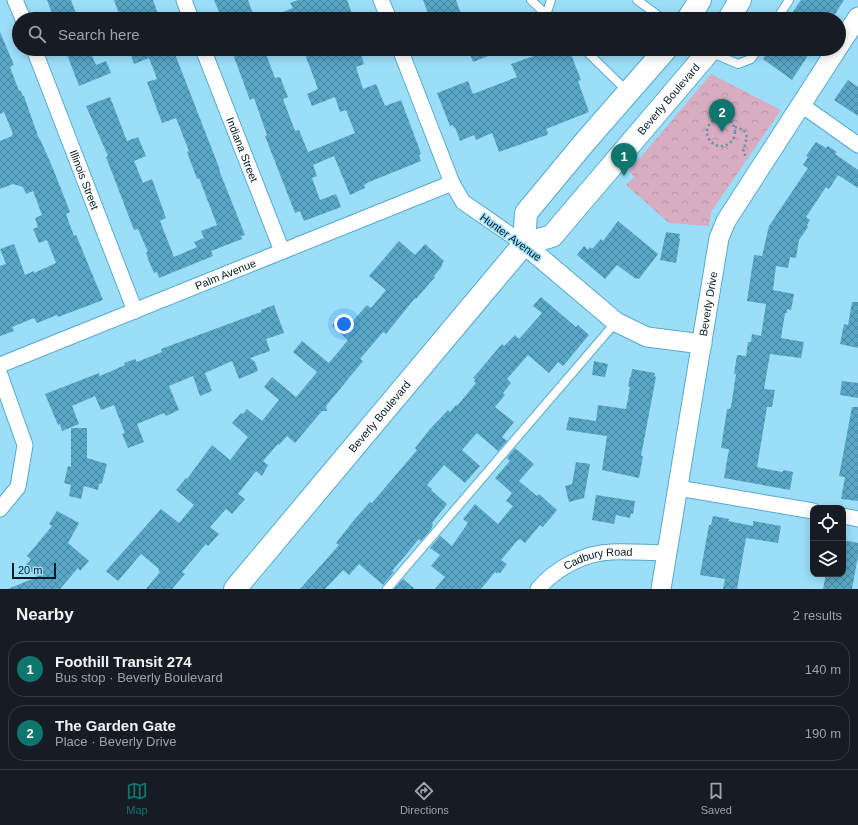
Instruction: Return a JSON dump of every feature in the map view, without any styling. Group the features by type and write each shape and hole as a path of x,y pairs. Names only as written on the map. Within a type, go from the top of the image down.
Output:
{"main road":[{"path":"692,12 700,0"},
{"path":"733,12 740,0"},
{"path":"524,244 526,213 584,143 660,56"},
{"name":"Beverly Boulevard","path":"235,589 524,244 552,236 706,56"}],"street":[{"path":"15,0 20,12"},
{"path":"184,0 188,12"},
{"path":"381,0 386,12"},
{"path":"846,35 858,17"},
{"name":"Illinois Street","path":"37,56 135,311"},
{"name":"Indiana Street","path":"206,56 282,251"},
{"name":"Hunter Avenue","path":"403,56 452,183 463,202 524,244 616,322 647,338 702,344"},
{"name":"Beverly Drive","path":"661,589 719,238 726,220 832,56"},
{"path":"800,104 858,145"},
{"name":"Palm Avenue","path":"0,365 452,183"},
{"path":"0,375 25,445 18,487 0,509"},
{"path":"678,488 810,510"},
{"path":"846,516 858,518"},
{"name":"Cadbury Road","path":"538,589 558,571 580,558 610,552 667,553"}],"lane":[{"path":"531,0 543,12"},
{"path":"549,12 551,0"},
{"path":"637,0 654,12"},
{"path":"781,12 789,0"},
{"path":"591,56 628,92"},
{"path":"721,56 738,64 751,59 753,56"},
{"path":"388,589 616,322"}],"path":[{"path":"735,127 735,137 733,141 725,146 712,143 707,135 708,126 711,122 720,117 729,119 735,127 744,130 747,137 743,152 745,156 760,168"}],"green space":[{"path":"711,74 781,110 711,212 709,226 669,223 626,185 634,177 629,171"}],"building":[{"path":"47,0 71,0 75,12 51,12"},
{"path":"114,0 153,0 157,12 118,12"},
{"path":"214,0 248,0 252,12 219,12"},
{"path":"298,0 347,0 351,12 283,12 293,8 290,3"},
{"path":"423,0 456,0 460,12 427,12"},
{"path":"801,0 844,0 836,12 793,12"},
{"path":"0,32 14,65 10,67 19,91 20,90 24,96 39,139 54,171 70,212 66,214 74,236 76,235 103,300 58,317 57,315 37,323 34,318 12,327 14,331 0,336 0,266 6,264 0,249 14,244 25,275 34,271 34,273 56,263 47,240 39,243 33,229 38,227 35,218 42,215 33,191 26,194 23,187 13,184 0,189 0,141 12,136 13,134 4,112 0,114"},
{"path":"68,56 92,56 96,65 106,61 111,73 79,86"},
{"path":"131,56 176,56 245,235 241,236 242,239 211,251 213,256 159,278 157,272 154,273 148,259 146,252 148,252 138,229 134,230 106,157 108,156 86,106 110,97 127,141 138,137 146,156 134,161 143,183 152,179 166,218 160,221 174,257 197,247 194,242 204,238 201,231 217,225 199,178 197,179 187,152 189,151 176,118 162,123 147,82 157,79 149,58 134,64"},
{"path":"234,56 267,56 275,78 280,77 288,97 283,99 295,131 299,130 308,152 355,133 346,110 340,112 335,97 312,106 307,94 318,89 306,56 361,56 364,64 356,67 363,89 376,84 385,106 401,100 421,154 419,155 421,161 369,182 364,185 365,188 350,195 334,156 313,165 317,176 312,178 320,200 336,194 341,207 304,221 300,211 295,213 265,136 267,135 254,98 250,100"},
{"path":"471,56 488,56 473,62"},
{"path":"534,56 572,56 581,80 578,81 589,112 546,129 548,133 547,135 499,152 492,133 476,140 474,135 460,141 455,127 454,128 453,125 450,126 437,93 468,81 473,94 517,77 511,64"},
{"path":"765,56 807,56 792,80 763,59"},
{"path":"848,80 858,87 858,116 834,100"},
{"path":"816,142 826,148 828,146 837,152 835,154 858,170 858,188 838,175 829,189 826,187 806,217 810,220 807,225 808,227 799,240 796,258 790,257 788,268 776,266 773,290 794,294 791,310 787,309 787,313 785,313 781,338 804,342 801,358 770,354 764,389 775,390 772,407 767,407 757,467 782,472 784,470 793,472 790,490 724,478 729,449 721,448 727,409 731,407 737,355 746,356 748,342 751,342 752,334 761,336 766,304 747,301 754,255 762,256 769,226 808,168 803,165 808,157 806,156"},
{"path":"618,221 658,254 639,279 636,279 617,265 605,279 577,255 584,246 588,250 590,247 592,249 601,239 603,241"},
{"path":"666,232 680,234 676,263 660,260"},
{"path":"399,241 415,255 425,244 444,261 434,276 435,277 416,299 415,298 386,334 383,332 360,359 363,361 326,406 327,411 322,411 295,443 287,436 263,461 268,465 262,476 256,471 238,494 245,499 232,514 226,509 210,527 219,534 208,546 206,544 182,572 185,574 172,589 146,589 160,572 158,570 159,569 141,554 118,581 106,571 161,509 179,523 194,505 176,490 186,478 187,479 212,445 230,460 248,437 232,423 247,409 262,421 279,400 264,387 272,377 296,397 298,395 317,372 293,352 302,341 329,363 348,340 332,326 341,315 351,323 367,305 371,308 386,290 369,276"},
{"path":"541,297 576,327 578,325 589,335 563,366 558,362 549,373 528,355 507,379 511,383 503,393 505,395 495,407 514,422 502,437 507,441 498,451 477,433 462,450 480,466 465,483 444,465 427,485 447,504 432,523 433,525 431,529 421,541 419,539 392,571 394,572 383,585 359,564 349,575 343,570 325,589 300,589 339,545 336,543 354,520 370,502 372,503 417,450 415,448 430,429 448,410 450,412 456,405 457,406 476,383 474,381 476,379 473,378 502,344 504,346 515,335 519,339 542,313 533,306"},
{"path":"852,302 858,302 858,348 840,344 844,324 848,325"},
{"path":"274,305 284,333 266,339 270,351 250,358 255,362 258,371 239,379 232,361 205,373 212,391 200,396 193,376 169,386 179,410 166,416 164,413 137,424 144,442 128,448 122,434 125,433 114,405 101,410 95,396 72,406 79,424 62,431 60,424 58,425 45,394 99,373 100,376 125,365 124,363 135,359 137,362 162,352 161,349 261,312 261,310"},
{"path":"594,361 608,364 605,377 592,375"},
{"path":"632,369 655,373 654,376 656,377 641,456 643,456 639,478 602,470 607,436 566,430 569,417 596,421 598,405 626,409 630,387 628,386"},
{"path":"842,381 858,383 858,398 840,395"},
{"path":"852,407 858,407 858,501 841,499 845,477 839,476"},
{"path":"71,428 87,428 87,458 107,464 102,483 99,484 98,490 84,486 81,499 69,496 71,485 64,483 68,466 71,467"},
{"path":"515,448 534,464 519,481 537,496 539,494 557,510 543,527 540,525 525,543 520,539 517,541 501,560 507,564 500,573 498,572 497,574 495,572 481,589 435,589 445,577 431,566 440,555 430,548 440,536 452,546 468,523 463,519 475,504 498,524 513,506 506,501 512,493 495,478 510,461 507,458"},
{"path":"576,462 590,464 584,498 569,502 565,486 572,484"},
{"path":"596,495 635,501 633,514 631,513 630,518 616,515 614,524 592,520"},
{"path":"57,511 79,523 68,543 89,561 80,571 78,568 60,589 8,589 37,577 25,566 31,559 27,556 52,526 49,524"},
{"path":"713,516 729,519 728,521 753,526 753,521 781,526 778,543 746,538 737,589 723,589 725,579 700,575 709,525 711,525"},
{"path":"846,541 858,543 858,556 852,589 823,589 825,577 846,577"},
{"path":"403,579 415,589 394,589"}],"place":[{"name":"The Garden Gate","path":"722,132"},
{"name":"Foothill Transit 274","path":"624,176"}]}
